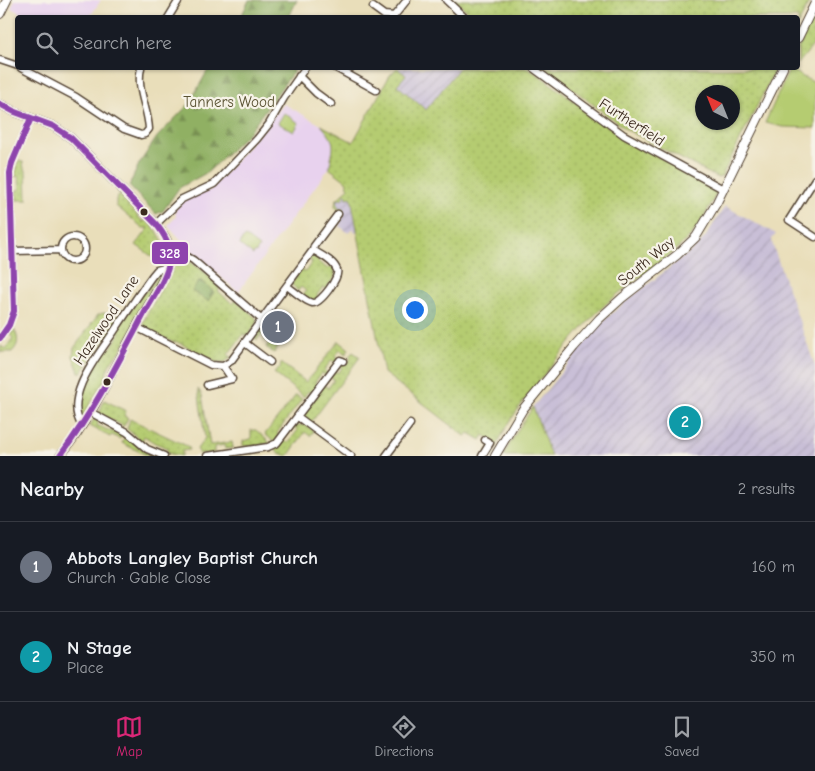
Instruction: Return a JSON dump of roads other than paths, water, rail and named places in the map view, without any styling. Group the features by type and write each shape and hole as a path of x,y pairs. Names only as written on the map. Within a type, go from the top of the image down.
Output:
{"street":[{"path":"0,14 7,0"},
{"path":"170,15 179,0"},
{"path":"395,15 407,0"},
{"path":"446,0 462,15"},
{"path":"800,34 815,3"},
{"path":"372,7 384,15"},
{"path":"0,60 15,66"},
{"path":"25,70 76,97 124,129 141,135 149,129 147,113 139,85 140,70"},
{"path":"156,224 182,199 212,186 263,132 304,70"},
{"path":"340,70 376,90"},
{"name":"Furtherfield","path":"536,70 624,135 724,189"},
{"name":"South Way","path":"495,456 523,409 574,347 610,308 678,256 691,242 707,220 724,189 782,70"},
{"path":"299,76 316,93 331,104"},
{"name":"Hazelwood Lane","path":"0,104 53,126 71,138 156,224 166,237 170,256 168,267 90,412 60,456"},
{"path":"0,338 9,325 14,311 11,166 31,118"},
{"path":"815,179 789,220 815,237"},
{"path":"136,327 211,365 223,366 231,361 245,343 338,214"},
{"path":"13,251 61,250"},
{"path":"287,286 310,303 314,303 320,301 338,277 336,267 313,250"},
{"path":"170,256 186,256 191,258 262,320"},
{"name":"Hazelwood Lane","path":"82,426 78,419 77,402 86,372 152,276 157,270 168,267"},
{"path":"245,343 270,362"},
{"path":"206,456 231,454 274,445 281,439 341,359"},
{"path":"208,385 232,379 223,366"},
{"path":"90,412 127,432 147,449 164,456"},
{"path":"298,417 351,456"},
{"path":"386,456 410,424"},
{"path":"482,456 490,443 485,440"}],"place":[{"name":"Abbots Langley Baptist Church","path":"278,327"},
{"name":"N Stage","path":"685,422"}],"park label":[{"name":"Tanners Wood","path":"229,102"}]}
